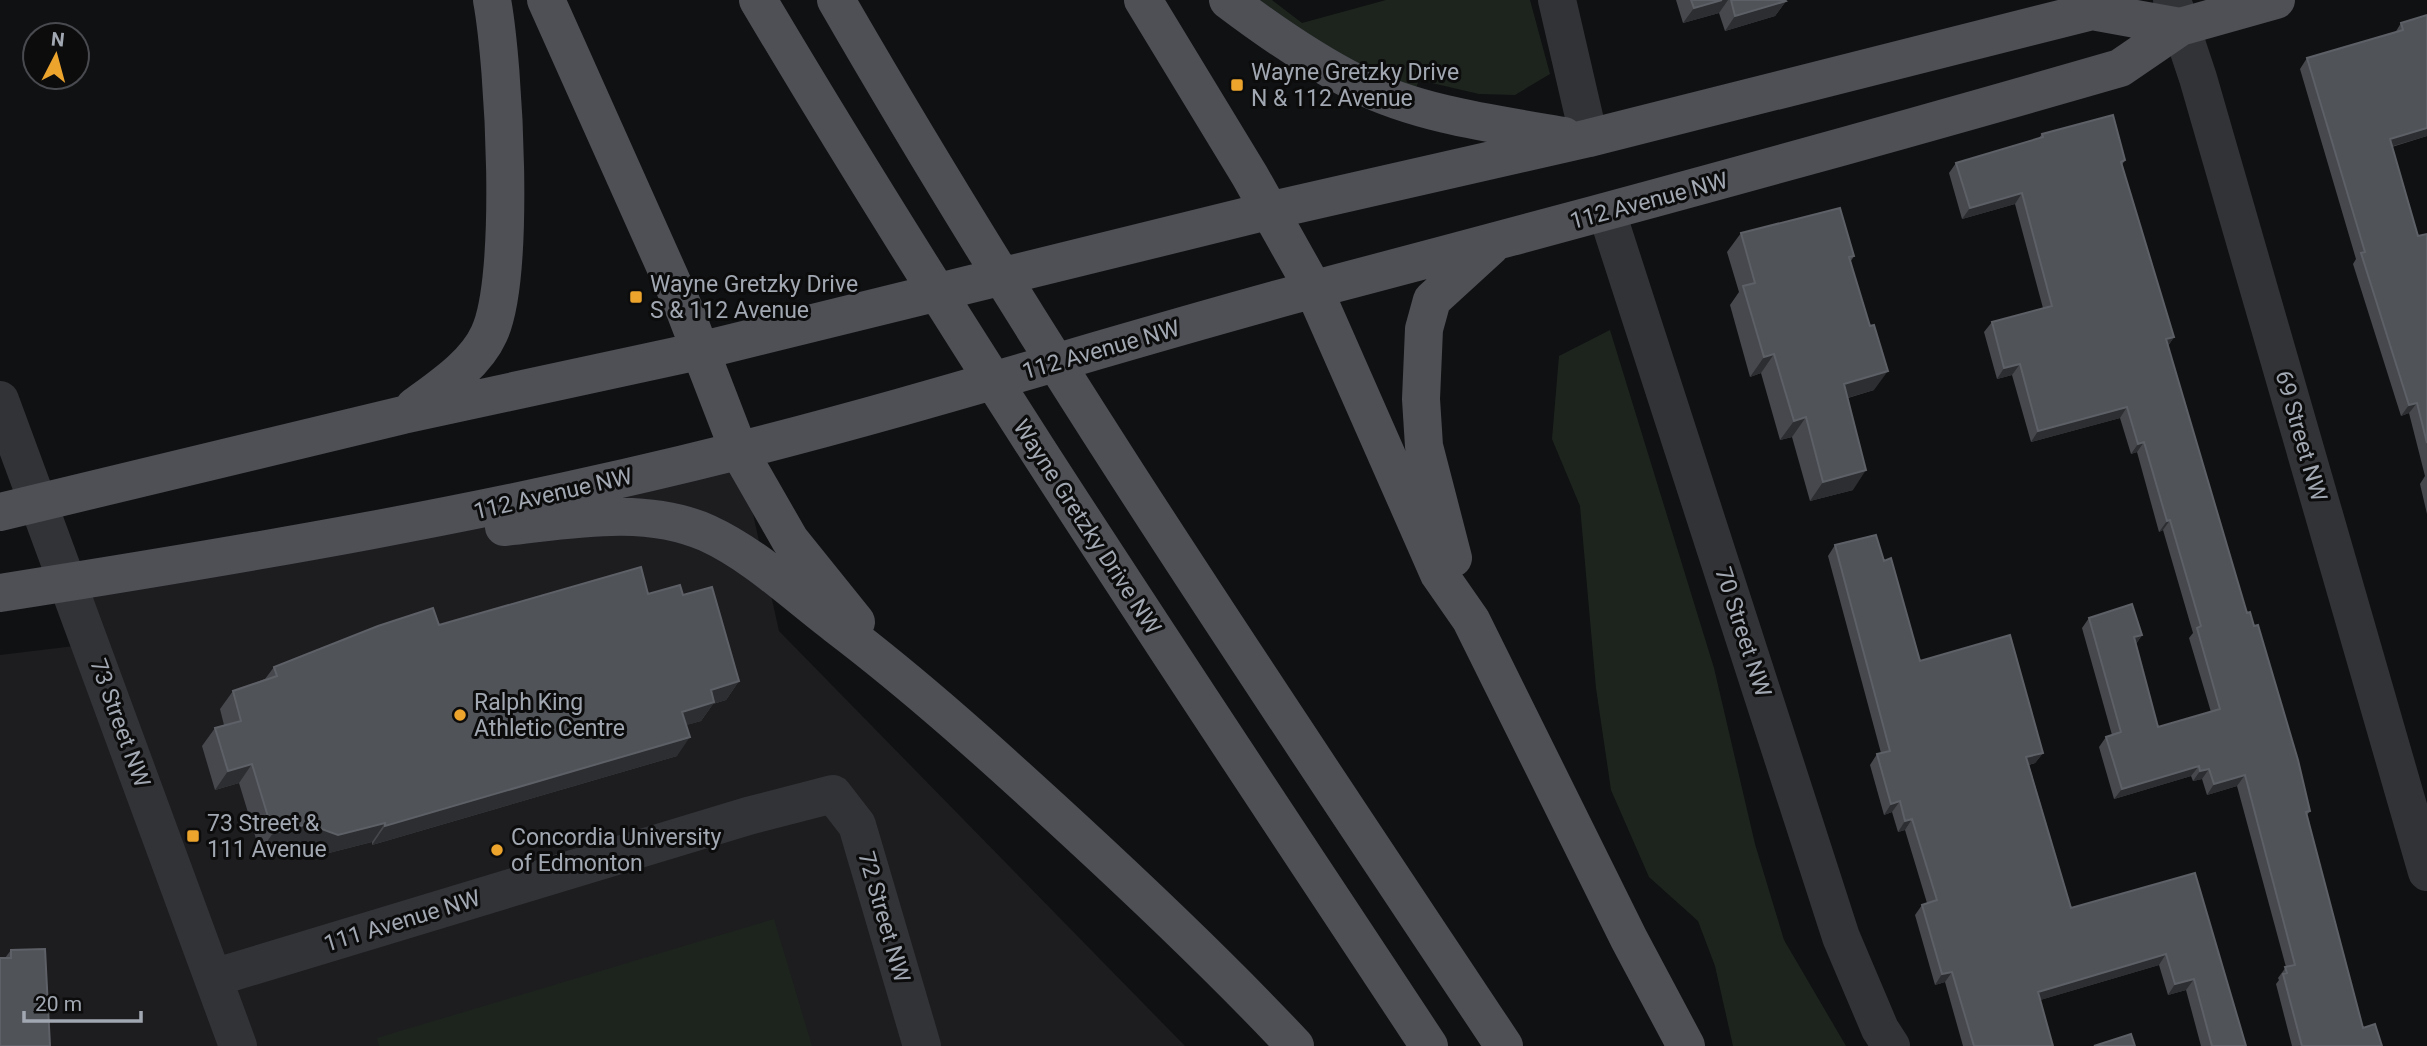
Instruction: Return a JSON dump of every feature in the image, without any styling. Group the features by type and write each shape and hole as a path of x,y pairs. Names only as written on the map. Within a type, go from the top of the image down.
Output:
{"main road":[{"path":"403,415 446,384 474,356 490,333 503,273 503,134 492,0"},
{"path":"546,0 685,312 739,451 790,540 892,668"},
{"name":"Wayne Gretzky Drive NW","path":"758,0 875,196 1081,521 1429,1046"},
{"path":"836,0 927,158 1132,485 1504,1046"},
{"path":"1143,0 1314,290 1439,574 1471,621 1629,939 1686,1046"},
{"path":"1228,0 1271,33 1358,85 1425,109 1486,123 1586,139"},
{"name":"112 Avenue NW","path":"0,512 403,415 699,351 1171,234 1586,139 2092,11 2176,14 2276,0"},
{"name":"112 Avenue NW","path":"0,593 365,533 496,508 739,451 1314,290 1607,213 2120,68 2176,14"},
{"path":"1471,621 1424,446 1422,349 1432,300 1494,243"},
{"path":"365,533 477,530 618,516 660,520 706,533 752,559 892,668 1003,765 1213,959 1296,1046"}],"street":[{"path":"1557,0 1586,139"},
{"name":"69 Street NW","path":"2176,14 2198,78 2427,872"},
{"name":"70 Street NW","path":"1607,213 1841,937 1880,1029 1891,1046"},
{"name":"73 Street NW","path":"0,400 238,1046"},
{"name":"111 Avenue NW","path":"213,978 748,816 834,794"},
{"name":"72 Street NW","path":"834,794 857,825 922,1046"}],"shaded area":[{"path":"1249,0 1272,0 1302,23 1386,0 1530,0 1550,74 1515,95 1479,94 1419,80 1416,88 1362,70"},
{"path":"1610,330 1714,668 1755,844 1784,940 1846,1046 1733,1046 1715,966 1698,921 1649,877 1611,790 1596,688 1580,506 1552,439 1559,356"},
{"name":"Concordia University of Edmonton","path":"739,451 779,631 1185,1046 0,1046 0,655 91,644 68,582"},
{"path":"774,919 812,1046 379,1046 377,1038"}],"building":[{"path":"1691,0 1722,0 1694,8"},
{"path":"1731,0 1785,0 1786,1 1735,16"},
{"path":"2427,15 2427,128 2390,139 2418,236 2427,234 2427,443 2417,403 2409,405 2361,253 2365,252 2307,58 2403,30 2401,23"},
{"path":"2113,115 2125,160 2121,162 2174,337 2166,339 2247,613 2250,612 2254,626 2258,625 2298,760 2310,811 2306,812 2363,1028 2375,1024 2382,1046 2302,1046 2283,974 2287,973 2285,967 2295,965 2245,775 2214,784 2209,769 2200,771 2199,766 2122,789 2106,737 2121,732 2089,618 2132,604 2142,635 2134,637 2158,727 2220,709 2197,628 2201,626 2144,442 2138,444 2127,407 2038,431 2020,364 2004,368 1992,322 2052,306 2022,193 1970,208 1956,163 2043,137 2042,134"},
{"path":"1840,208 1854,256 1849,257 1870,326 1874,325 1888,371 1844,384 1866,470 1823,482 1806,417 1794,421 1774,354 1764,357 1743,286 1755,283 1741,233"},
{"path":"1876,535 1884,561 1891,558 1920,661 2010,635 2043,753 2026,757 2071,908 2195,873 2246,1046 2212,1046 2194,979 2175,984 2166,954 2038,992 2053,1046 1974,1046 1952,972 1942,974 1922,905 1937,900 1912,819 1905,821 1900,801 1891,804 1877,754 1890,751 1835,545"},
{"name":"Concordia University of Edmonton","path":"641,567 648,594 680,585 683,595 712,587 739,681 711,690 714,702 682,712 690,737 385,826 385,823 338,835 308,824 273,833 252,764 228,771 215,728 241,721 233,691 277,676 274,667 378,626 433,608 439,625"},
{"path":"45,949 50,1046 0,1046 0,958 11,958 11,950"},
{"path":"2131,1034 2135,1046 2094,1046"}],"place":[{"name":"Wayne Gretzky Drive N & 112 Avenue","path":"1237,85"},
{"name":"Wayne Gretzky Drive S & 112 Avenue","path":"636,297"},
{"name":"Ralph King Athletic Centre","path":"460,715"},
{"name":"73 Street & 111 Avenue","path":"193,836"},
{"name":"Concordia University of Edmonton","path":"497,850"}]}
